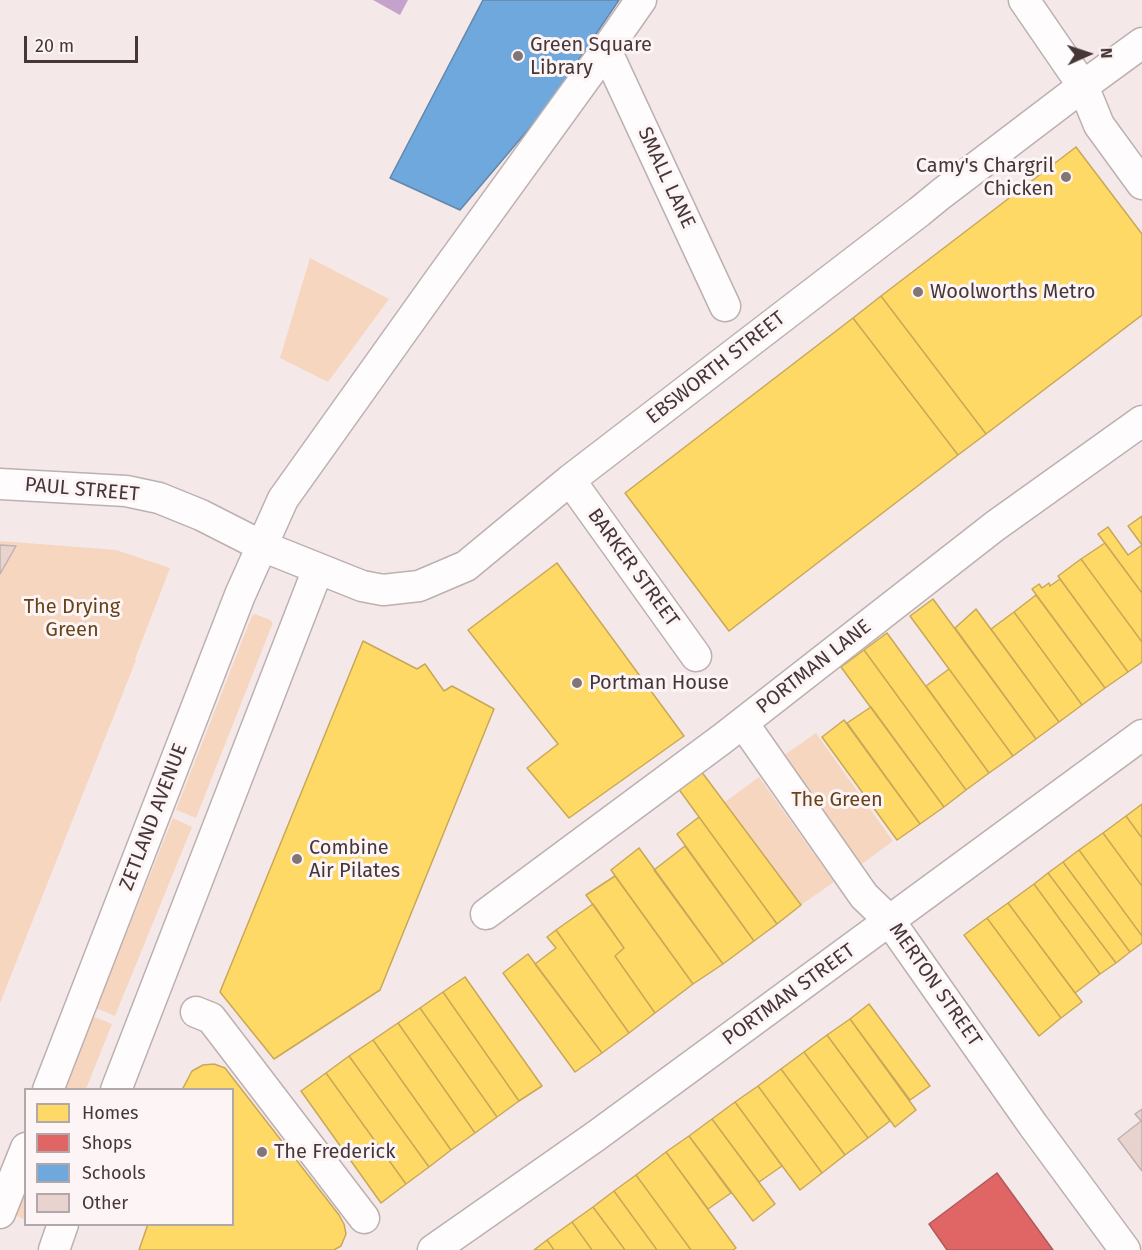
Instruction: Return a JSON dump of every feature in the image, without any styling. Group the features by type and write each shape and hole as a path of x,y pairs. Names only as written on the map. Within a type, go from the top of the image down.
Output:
{"street":[{"name":"ZETLAND AVENUE","path":"48,1088 240,595 283,499 640,0"},
{"path":"1024,0 1083,86 1099,125 1142,184"},
{"name":"EBSWORTH STREET","path":"262,546 362,586 383,590 419,586 466,566 570,480 1142,43"},
{"name":"SMALL LANE","path":"606,50 725,306"},
{"name":"PORTMAN LANE","path":"486,914 743,723 995,526 1142,421"},
{"name":"BARKER STREET","path":"570,480 696,656"},
{"name":"PAUL STREET","path":"0,483 126,491 150,496 201,515 262,546"},
{"path":"116,1088 318,569"},
{"name":"MERTON STREET","path":"743,723 864,896 890,920 1026,1115 1125,1250"},
{"name":"PORTMAN STREET","path":"432,1250 596,1136 1142,735"},
{"path":"196,1012 211,1018 364,1218"},
{"path":"0,1214 24,1153"},
{"path":"54,1250 62,1226"}],"green space":[{"path":"310,258 389,299 328,382 280,358"},
{"name":"The Drying Green","path":"0,541 116,550 170,568 136,660 0,1003"},
{"path":"255,614 270,620 272,625 196,818 176,810 251,618"},
{"name":"The Green","path":"816,733 893,841 858,867 780,758"},
{"name":"The Green","path":"759,777 834,882 801,905 725,802"},
{"path":"173,818 192,827 115,1016 96,1008"},
{"path":"92,1016 112,1024 86,1088 64,1088"},
{"path":"24,1188 24,1220 15,1213"}],"shaded area":[{"path":"373,0 408,0 400,15"}],"building: Homes":[{"path":"1076,147 1142,234 1142,315 986,434 881,296"},
{"path":"881,296 986,434 958,455 853,318"},
{"path":"853,318 958,455 729,631 625,493"},
{"path":"1142,516 1142,545 1128,526"},
{"path":"1108,527 1128,555 1142,545 1142,593 1098,534"},
{"path":"1105,543 1142,593 1142,642 1081,559"},
{"path":"1081,559 1142,642 1142,662 1128,672 1058,576"},
{"name":"Portman House","path":"557,563 684,736 569,818 527,768 558,744 468,630"},
{"path":"1060,579 1128,672 1105,688 1032,589 1039,584 1042,588 1049,583 1050,586"},
{"path":"1036,595 1105,688 1082,705 1014,612"},
{"path":"933,599 1036,739 1013,756 910,616"},
{"path":"976,609 1059,722 1036,739 955,628"},
{"path":"1014,612 1082,705 1059,722 991,629"},
{"path":"887,633 989,773 966,790 864,650"},
{"path":"363,641 417,669 425,664 444,691 452,686 494,709 380,990 274,1059 220,992"},
{"path":"864,650 966,790 944,807 841,667"},
{"path":"949,669 1013,756 989,773 926,686"},
{"path":"871,707 944,807 920,824 847,723"},
{"path":"844,720 920,824 897,840 822,737"},
{"path":"698,767 801,905 777,924 675,784"},
{"path":"1142,804 1142,838 1126,816"},
{"path":"1126,816 1142,838 1142,886 1103,833"},
{"path":"699,817 777,924 754,941 677,834"},
{"path":"1103,833 1142,886 1142,936 1079,850"},
{"path":"685,846 754,941 723,964 654,870"},
{"path":"639,848 723,964 693,984 611,870"},
{"path":"1079,850 1142,936 1142,943 1130,952 1063,862"},
{"path":"1063,862 1130,952 1116,963 1048,873"},
{"path":"1048,873 1116,963 1100,974 1034,884"},
{"path":"615,876 693,984 655,1013 615,956 624,948 586,895"},
{"path":"1034,884 1100,974 1075,993 1008,903"},
{"path":"1008,903 1082,1002 1061,1018 987,918"},
{"path":"593,904 624,948 615,956 655,1013 629,1033 556,930"},
{"path":"987,918 1061,1018 1039,1036 964,935"},
{"path":"556,930 629,1033 602,1053 535,964 556,948 547,937"},
{"path":"528,954 602,1053 575,1072 503,973"},
{"path":"465,977 542,1086 519,1101 443,992"},
{"path":"443,992 519,1101 497,1117 420,1008"},
{"path":"869,1004 930,1086 910,1100 850,1019"},
{"path":"420,1008 497,1117 475,1133 398,1023"},
{"path":"850,1019 916,1110 895,1127 827,1035"},
{"path":"398,1023 475,1133 451,1150 373,1040"},
{"path":"827,1035 890,1121 868,1138 804,1052"},
{"path":"373,1040 451,1150 429,1167 349,1056"},
{"path":"804,1052 868,1138 845,1155 781,1069"},
{"path":"349,1056 429,1167 406,1184 326,1073"},
{"name":"The Frederick","path":"214,1064 225,1068 339,1215 346,1234 341,1246 334,1250 139,1250 147,1226 234,1226 234,1088 183,1088 192,1071 203,1065"},
{"path":"781,1069 845,1155 822,1173 758,1086"},
{"path":"326,1073 406,1184 381,1203 301,1091"},
{"path":"758,1086 822,1173 800,1190 735,1102"},
{"path":"735,1102 782,1166 759,1182 712,1119"},
{"path":"712,1119 775,1204 753,1221 689,1136"},
{"path":"689,1136 731,1193 708,1209 666,1152"},
{"path":"666,1152 736,1248 733,1250 691,1250 636,1175"},
{"path":"636,1175 691,1250 657,1250 614,1191"},
{"path":"614,1191 657,1250 625,1250 593,1207"},
{"path":"593,1207 625,1250 592,1250 572,1222"},
{"path":"572,1222 592,1250 554,1250 547,1240"},
{"path":"547,1240 554,1250 534,1250"}],"building: Shops":[{"path":"997,1173 1053,1250 947,1250 929,1224"}],"building: Schools":[{"name":"Green Square Library","path":"483,0 619,0 544,111 460,210 390,178"}],"building: Other":[{"path":"0,545 16,546 0,574"},
{"path":"1142,1109 1142,1122 1135,1114"},
{"path":"1142,1122 1142,1171 1118,1139"}],"place":[{"name":"Green Square Library","path":"518,56"},
{"name":"Camy's Chargril Chicken","path":"1066,177"},
{"name":"Woolworths Metro","path":"918,292"},
{"name":"Portman House","path":"577,683"},
{"name":"Combine Air Pilates","path":"297,859"},
{"name":"The Frederick","path":"262,1152"}]}
